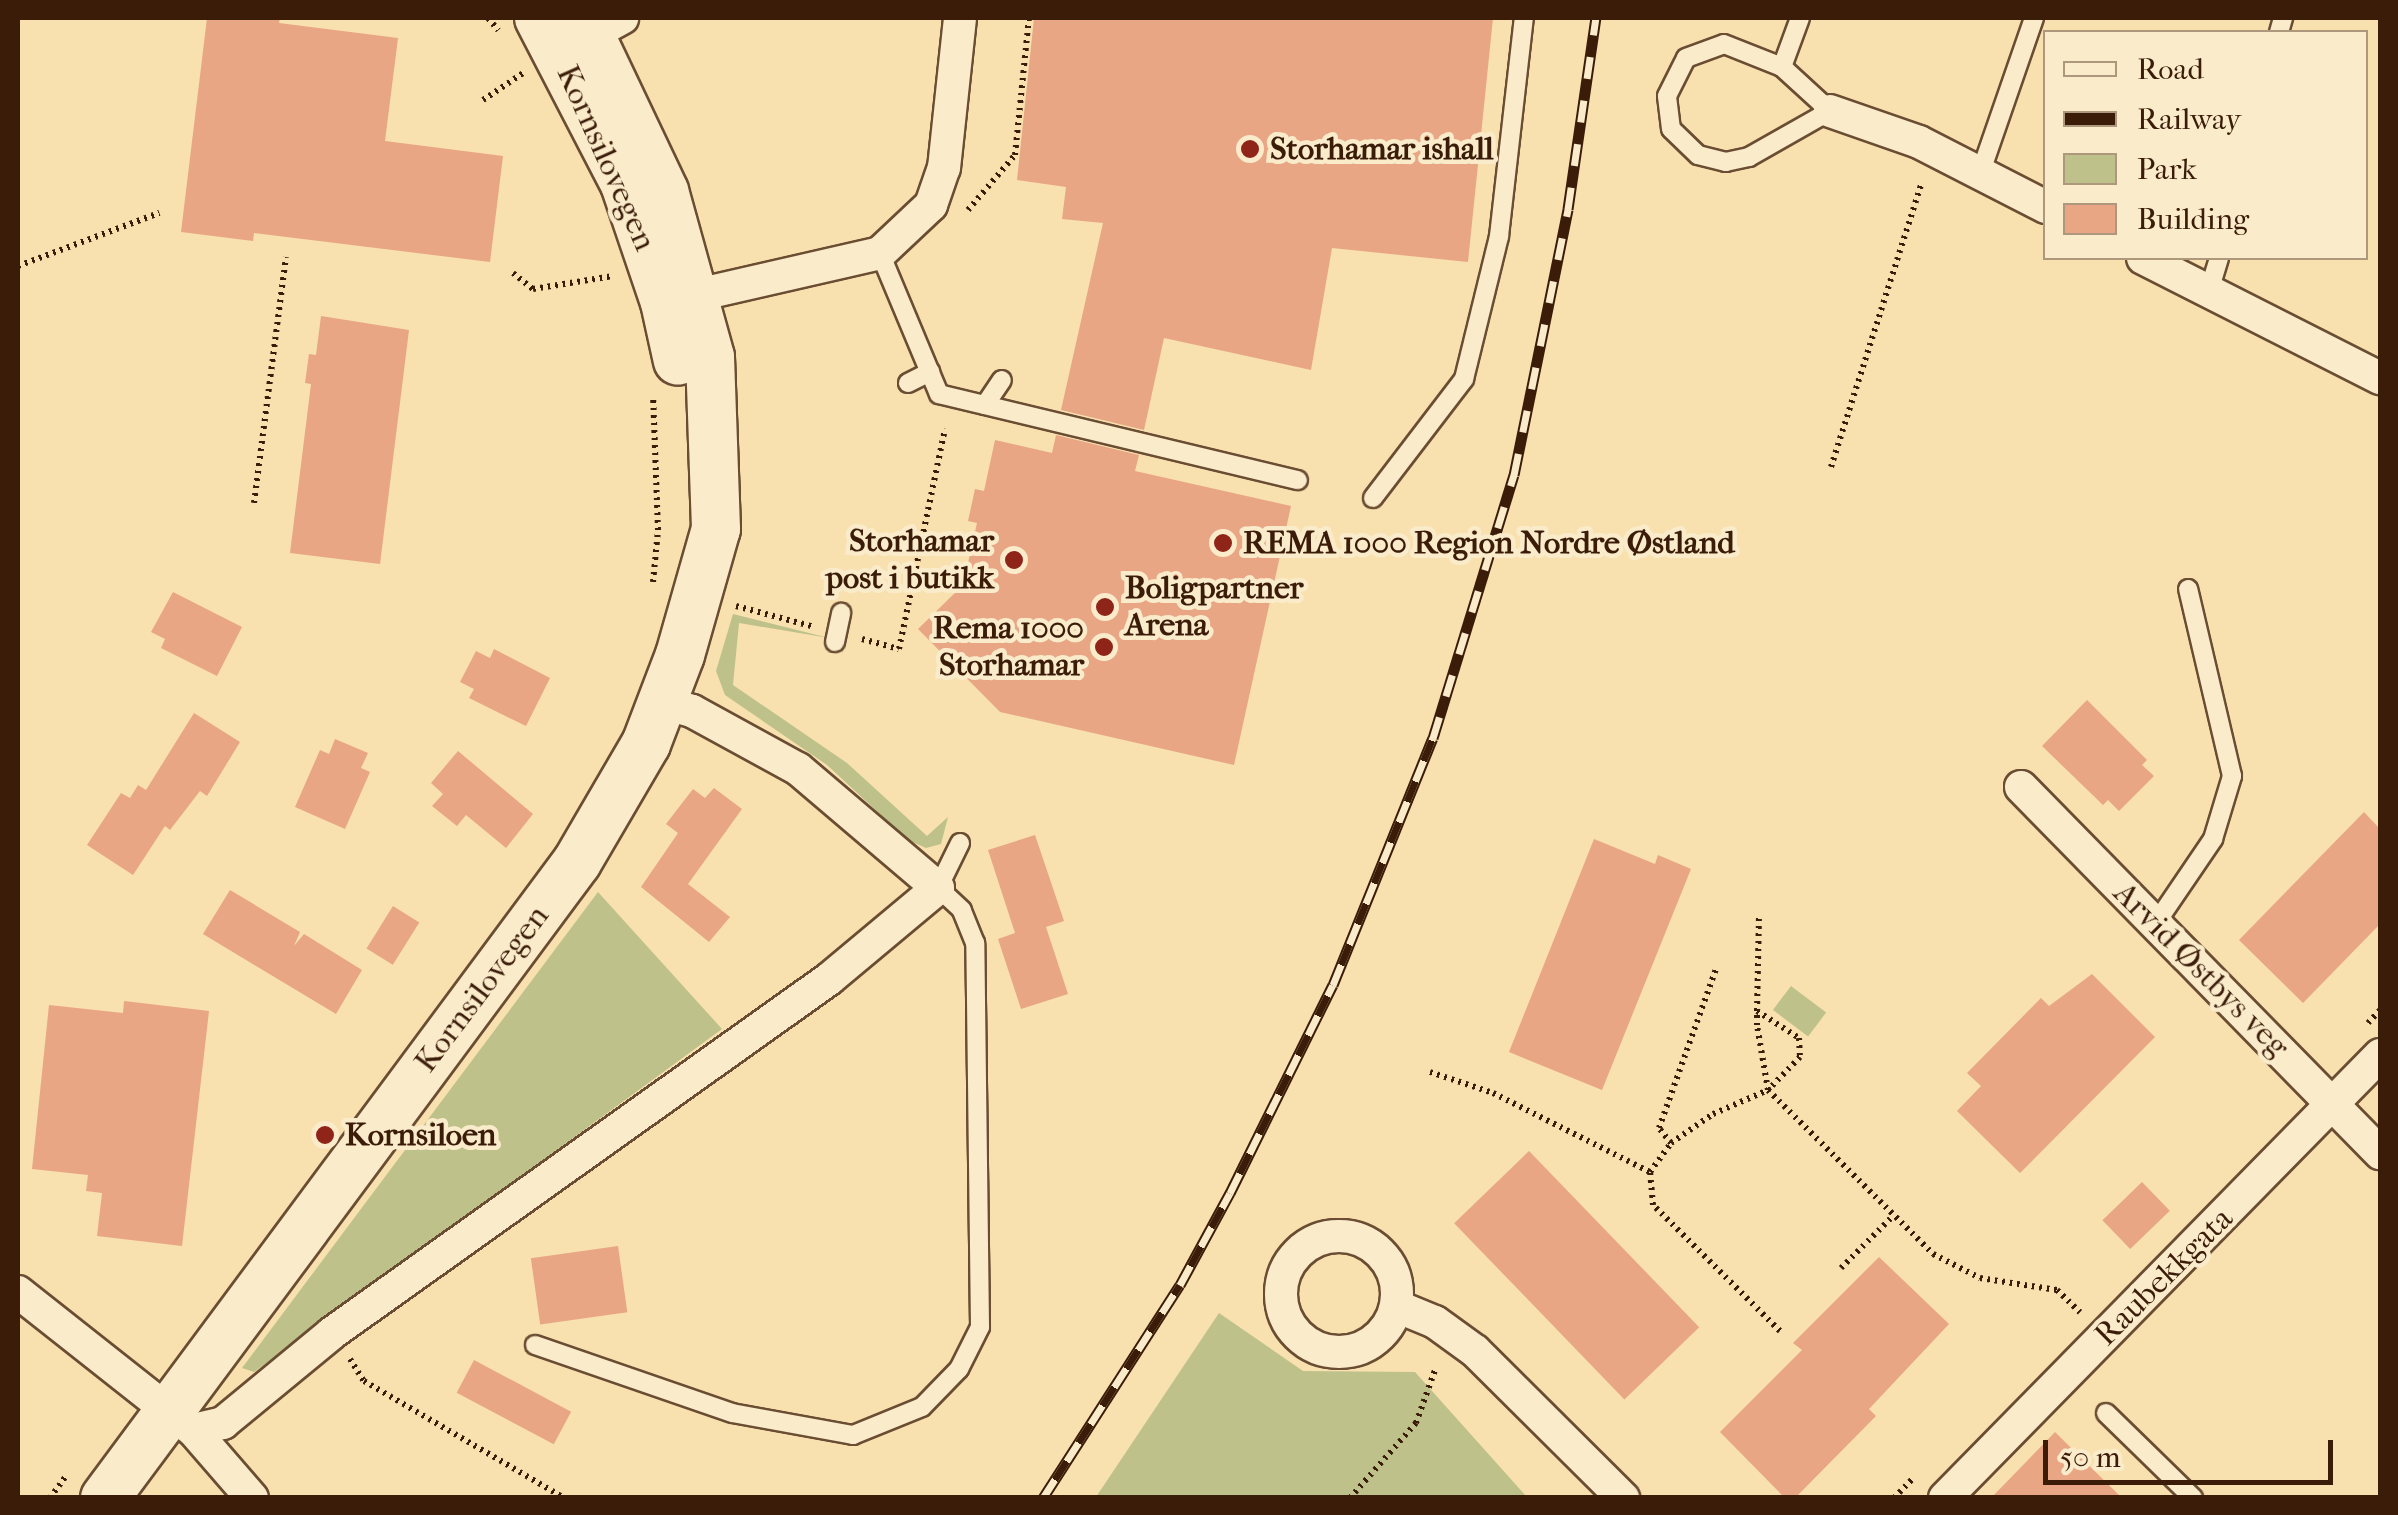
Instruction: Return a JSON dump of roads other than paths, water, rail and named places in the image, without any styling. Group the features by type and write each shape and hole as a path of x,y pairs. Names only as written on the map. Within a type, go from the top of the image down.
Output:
{"main road":[{"name":"Kornsilovegen","path":"105,1498 180,1422 578,862 619,798 664,703 693,594 716,529 717,409 682,299 664,192 604,20"},
{"name":"Kornsilovegen","path":"522,41 625,184 682,299"}],"street":[{"path":"682,299 880,253 931,205 940,179 960,18"},
{"path":"1830,111 1932,150 2043,206"},
{"path":"2148,260 2380,378"},
{"path":"180,1422 223,1423 332,1333 829,979 938,888 798,769 692,711 664,703"},
{"name":"Arvid Østbys veg","path":"2021,788 2380,1153"},
{"name":"Raubekkgata","path":"1945,1498 2380,1056"},
{"path":"18,1292 180,1422 252,1498"},
{"path":"1396,1306 1454,1335 1623,1498"}],"lane":[{"path":"1373,498 1431,428 1470,361 1499,236 1524,18"},
{"path":"1782,66 1800,18"},
{"path":"1980,174 2034,18"},
{"path":"1736,46 1782,66 1830,111 1766,149 1726,162 1698,155 1672,129 1666,96 1672,76 1697,51 1736,46"},
{"path":"880,253 939,394 1298,480"},
{"path":"2209,291 2218,260"},
{"path":"908,382 930,372"},
{"path":"985,405 1002,380"},
{"path":"2156,923 2213,839 2232,776 2188,589"},
{"path":"836,637 841,613"},
{"path":"535,1345 732,1413 853,1436 922,1408 959,1369 980,1327 975,943 962,910 938,888 960,843"},
{"path":"2106,1413 2193,1498"}],"railway":[{"path":"1043,1498 1180,1285 1230,1193 1333,985 1433,738 1514,475 1568,209 1596,18"}],"place":[{"name":"Storhamar ishall","path":"1250,149"},
{"name":"REMA 1000 Region Nordre Østland","path":"1223,543"},
{"name":"Storhamar post i butikk","path":"1014,560"},
{"name":"Boligpartner Arena","path":"1105,607"},
{"name":"Rema 1000 Storhamar","path":"1104,647"},
{"name":"Kornsiloen","path":"325,1135"}]}
